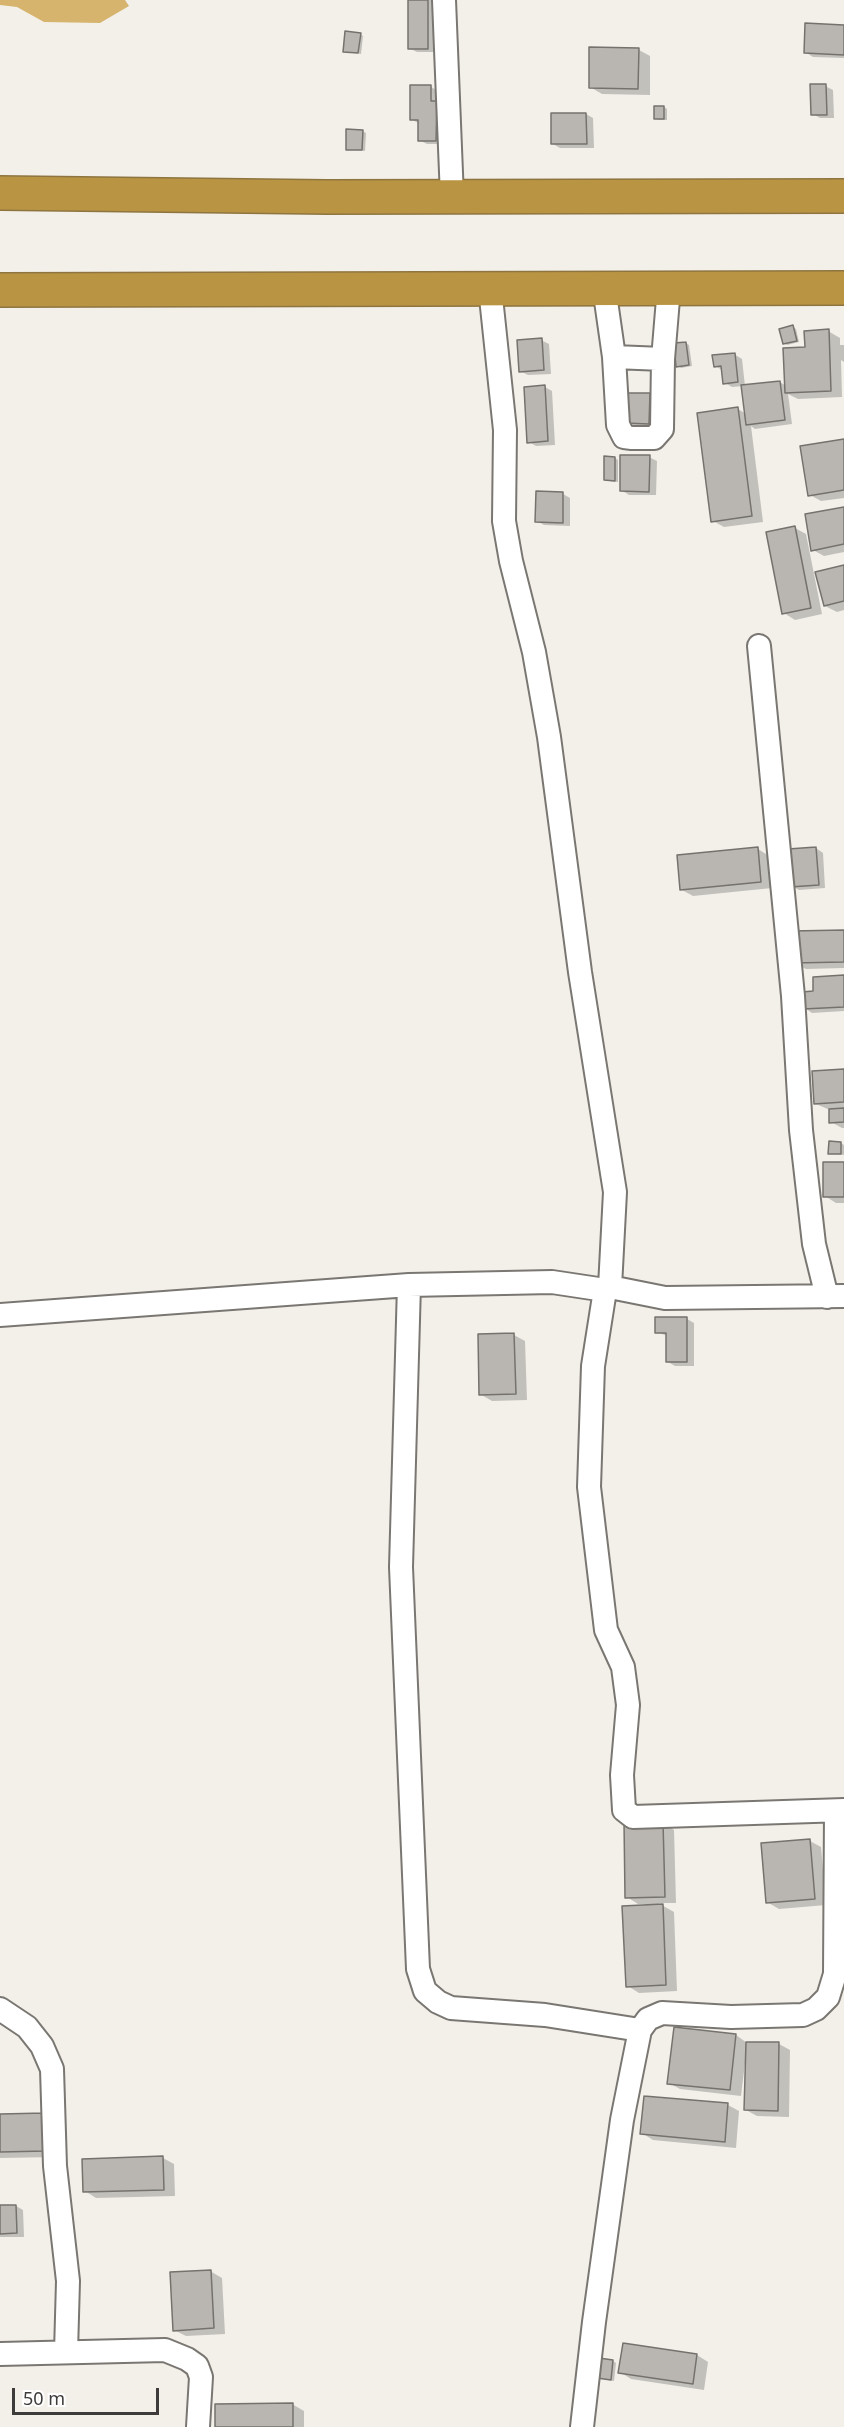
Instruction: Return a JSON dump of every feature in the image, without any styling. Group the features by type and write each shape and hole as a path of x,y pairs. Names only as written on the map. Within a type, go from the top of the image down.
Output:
{"highway":[{"path":"0,193 452,197 844,196"},
{"path":"0,290 844,288"}],"street":[{"path":"444,0 452,197"},
{"path":"604,287 614,357 618,425 624,437 632,438 654,438 662,429 663,359 669,288"},
{"path":"490,288 505,430 504,521 511,561 534,652 549,737 580,972 615,1192 608,1288 593,1366 590,1487 606,1630 623,1667 628,1705 622,1775 624,1810 633,1817 840,1810 835,1974 828,1997 816,2009 803,2015 731,2017 662,2013 648,2019 640,2030 621,2131 582,2427"},
{"path":"614,357 663,359"},
{"path":"0,1315 409,1285 552,1282 608,1288 665,1298 836,1296 814,1244 801,1130 793,996 759,646"},
{"path":"409,1285 401,1568 418,1969 425,1991 438,2002 451,2008 545,2015 640,2030"},
{"path":"0,2009 27,2027 42,2046 52,2069 55,2166 68,2282 66,2352"},
{"path":"0,2354 165,2350 197,2366 201,2377 198,2427"}],"shaded area":[{"path":"0,0 125,0 129,6 100,23 44,22 17,7 0,5"}],"building":[{"path":"408,0 428,0 428,49 408,49"},
{"path":"805,23 844,25 844,55 804,53"},
{"path":"345,31 361,33 358,53 343,52"},
{"path":"589,47 639,48 638,89 589,88"},
{"path":"810,84 826,84 827,115 811,115"},
{"path":"410,85 431,85 431,101 437,101 436,141 418,141 418,120 410,120"},
{"path":"654,106 664,106 664,119 654,119"},
{"path":"551,113 586,113 587,144 551,144"},
{"path":"346,129 363,130 362,150 346,150"},
{"path":"793,325 797,341 783,344 779,329"},
{"path":"829,329 831,391 785,393 783,348 805,347 804,331"},
{"path":"542,338 544,370 519,372 517,340"},
{"path":"686,342 689,365 676,367 674,343"},
{"path":"735,353 738,382 723,384 721,366 714,367 712,355"},
{"path":"780,381 785,420 746,425 741,385"},
{"path":"545,385 548,441 527,443 524,387"},
{"path":"624,393 650,393 649,424 624,423"},
{"path":"738,407 752,516 711,522 697,413"},
{"path":"844,439 844,490 808,496 800,446"},
{"path":"620,455 650,455 649,492 620,491"},
{"path":"604,456 615,457 615,481 604,480"},
{"path":"536,491 563,492 563,523 535,522"},
{"path":"844,507 844,544 811,551 805,514"},
{"path":"795,526 811,608 782,614 766,532"},
{"path":"844,565 844,601 824,606 815,572"},
{"path":"758,847 761,882 680,890 677,855"},
{"path":"816,847 819,885 790,887 788,849"},
{"path":"844,930 844,962 793,963 792,931"},
{"path":"844,975 844,1007 803,1009 802,992 813,991 813,977"},
{"path":"844,1069 844,1102 814,1104 812,1071"},
{"path":"844,1108 844,1122 829,1123 829,1109"},
{"path":"829,1141 841,1142 841,1154 828,1154"},
{"path":"823,1162 844,1162 844,1197 823,1197"},
{"path":"655,1317 687,1317 687,1362 666,1362 666,1333 655,1333"},
{"path":"514,1333 516,1394 479,1395 478,1334"},
{"path":"624,1822 663,1822 665,1897 625,1898"},
{"path":"810,1839 815,1899 766,1903 761,1843"},
{"path":"663,1904 666,1985 626,1987 622,1906"},
{"path":"674,2027 736,2034 730,2090 667,2084"},
{"path":"746,2042 779,2042 778,2111 744,2110"},
{"path":"644,2096 728,2103 725,2142 640,2134"},
{"path":"45,2113 46,2151 0,2152 0,2114"},
{"path":"163,2156 164,2190 83,2192 82,2159"},
{"path":"0,2205 16,2205 17,2233 0,2234"},
{"path":"211,2270 214,2328 173,2331 170,2272"},
{"path":"623,2343 697,2354 693,2384 618,2373"},
{"path":"599,2358 613,2360 611,2380 597,2378"},
{"path":"293,2403 293,2427 215,2427 215,2404"}]}
